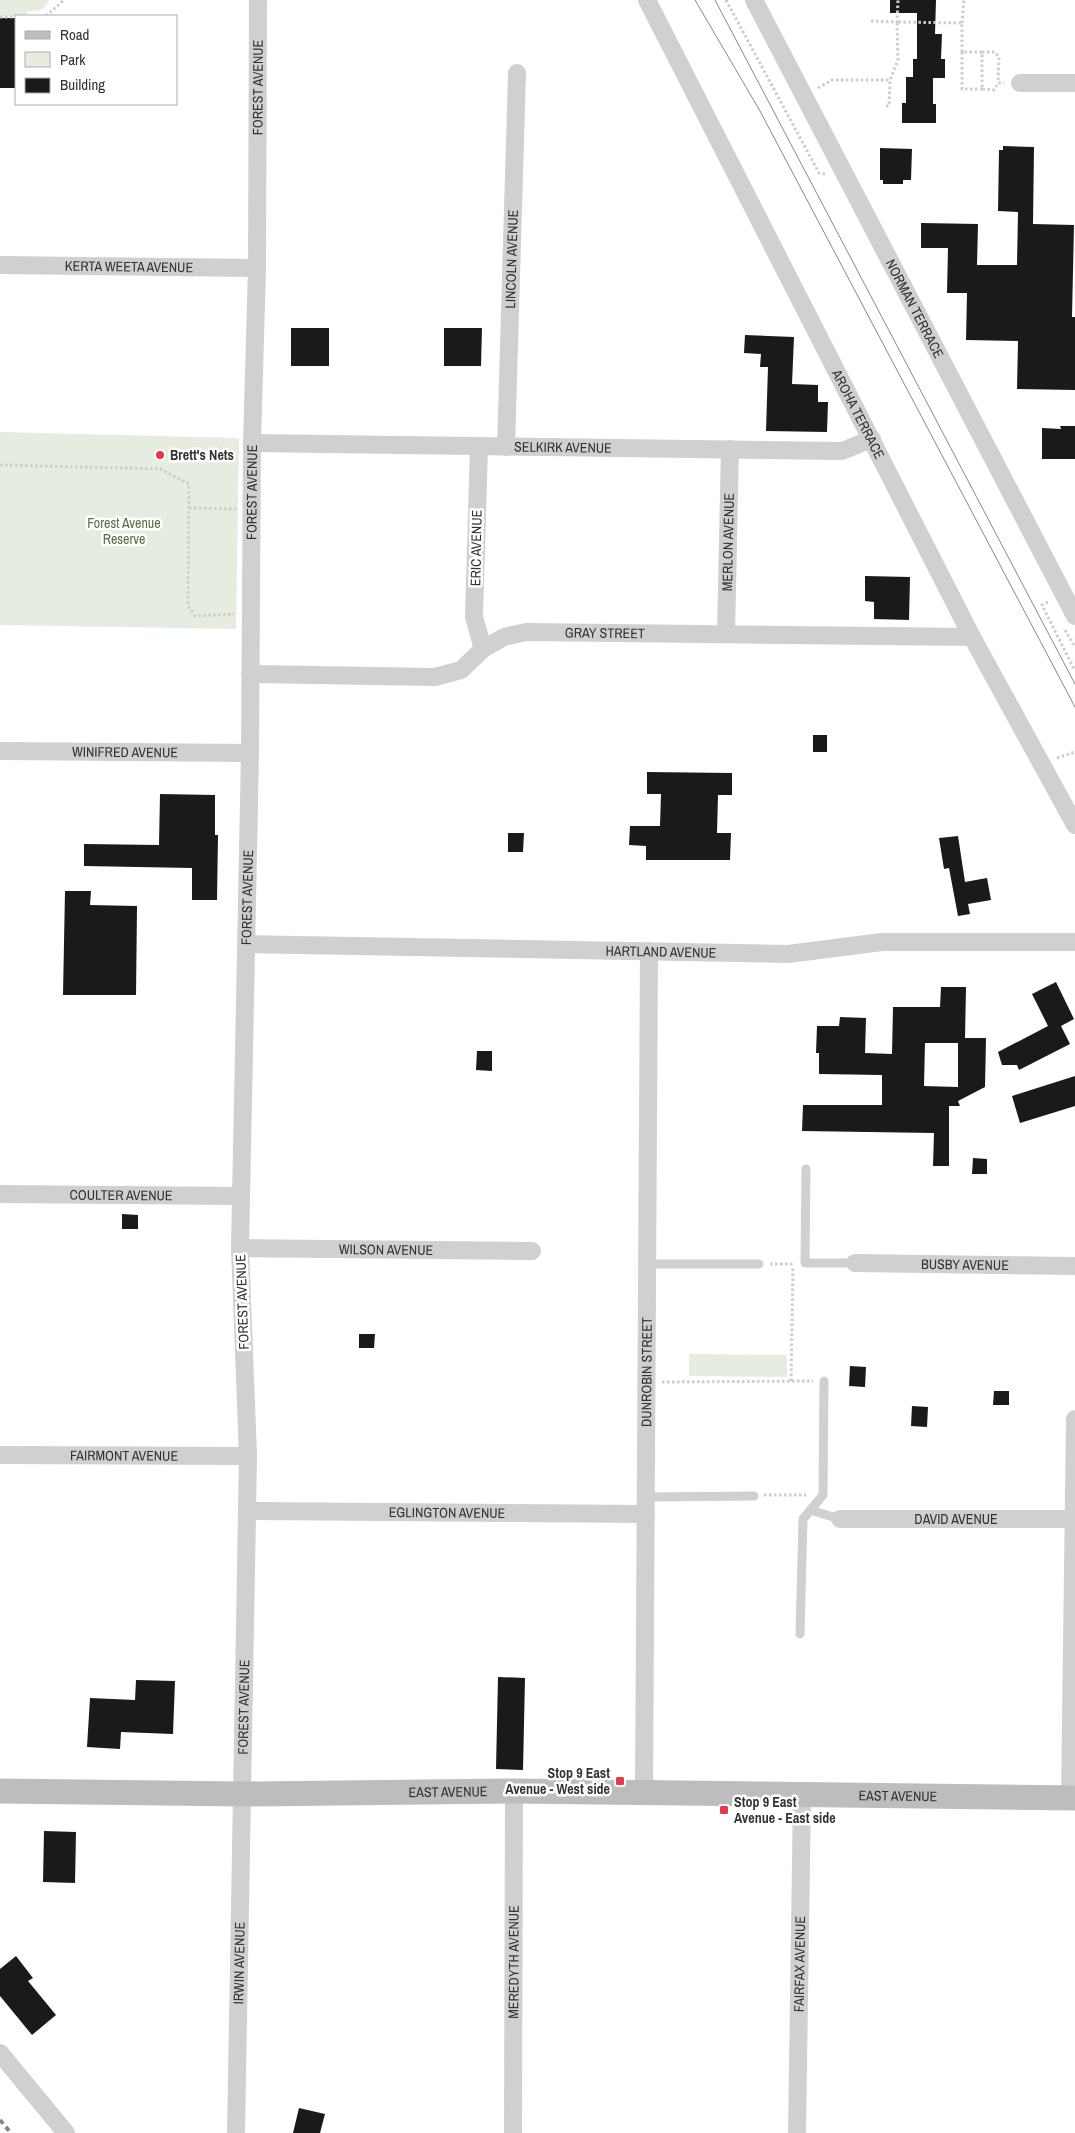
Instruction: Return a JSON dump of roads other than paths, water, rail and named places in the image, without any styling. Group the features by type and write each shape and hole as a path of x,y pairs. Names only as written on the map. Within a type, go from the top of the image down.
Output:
{"street":[{"name":"FOREST AVENUE","path":"243,1794 248,1456 240,1248 250,753 252,443 257,268 258,0"},
{"name":"AROHA TERRACE","path":"647,0 972,637 1075,825"},
{"name":"NORMAN TERRACE","path":"754,0 1075,616"},
{"name":"LINCOLN AVENUE","path":"506,447 517,73"},
{"path":"1020,83 1075,83"},
{"name":"KERTA WEETA AVENUE","path":"0,265 257,268"},
{"name":"SELKIRK AVENUE","path":"252,443 842,451 872,439"},
{"name":"ERIC AVENUE","path":"479,446 474,617 483,649"},
{"name":"MERLON AVENUE","path":"726,634 730,449"},
{"name":"GRAY STREET","path":"250,674 436,677 461,670 483,649 504,637 526,632 972,637"},
{"name":"WINIFRED AVENUE","path":"0,751 250,753"},
{"name":"HARTLAND AVENUE","path":"246,944 788,954 882,942 1075,942"},
{"name":"DUNROBIN STREET","path":"644,1793 649,951"},
{"name":"COULTER AVENUE","path":"0,1194 242,1196"},
{"name":"WILSON AVENUE","path":"240,1248 532,1251"},
{"name":"BUSBY AVENUE","path":"855,1263 1075,1266"},
{"path":"1072,1798 1075,1419"},
{"name":"FAIRMONT AVENUE","path":"0,1455 248,1456"},
{"name":"EGLINGTON AVENUE","path":"247,1510 646,1506"},
{"name":"DAVID AVENUE","path":"840,1519 1073,1519"},
{"name":"EAST AVENUE","path":"0,1791 243,1794 514,1791 1072,1798"},
{"name":"MEREDYTH AVENUE","path":"513,2133 514,1791"},
{"name":"IRWIN AVENUE","path":"236,2133 243,1794"},
{"name":"FAIRFAX AVENUE","path":"797,2133 802,1794"},
{"path":"0,2053 66,2133"}],"lane":[{"path":"806,1169 805,1263 855,1263"},
{"path":"647,1264 759,1264"},
{"path":"800,1634 803,1519 823,1495 824,1381"},
{"path":"646,1506 754,1496"},
{"path":"810,1510 840,1519"}],"tram line":[{"path":"695,0 760,111 1075,707"},
{"path":"715,0 1075,684"}],"railway":[{"path":"0,2120 11,2133"}],"place":[{"name":"Brett's Nets","path":"160,455"},
{"name":"Stop 9 East Avenue - West side","path":"620,1781"},
{"name":"Stop 9 East Avenue - East side","path":"724,1810"}],"park label":[{"name":"Forest Avenue Reserve","path":"124,532"}]}
